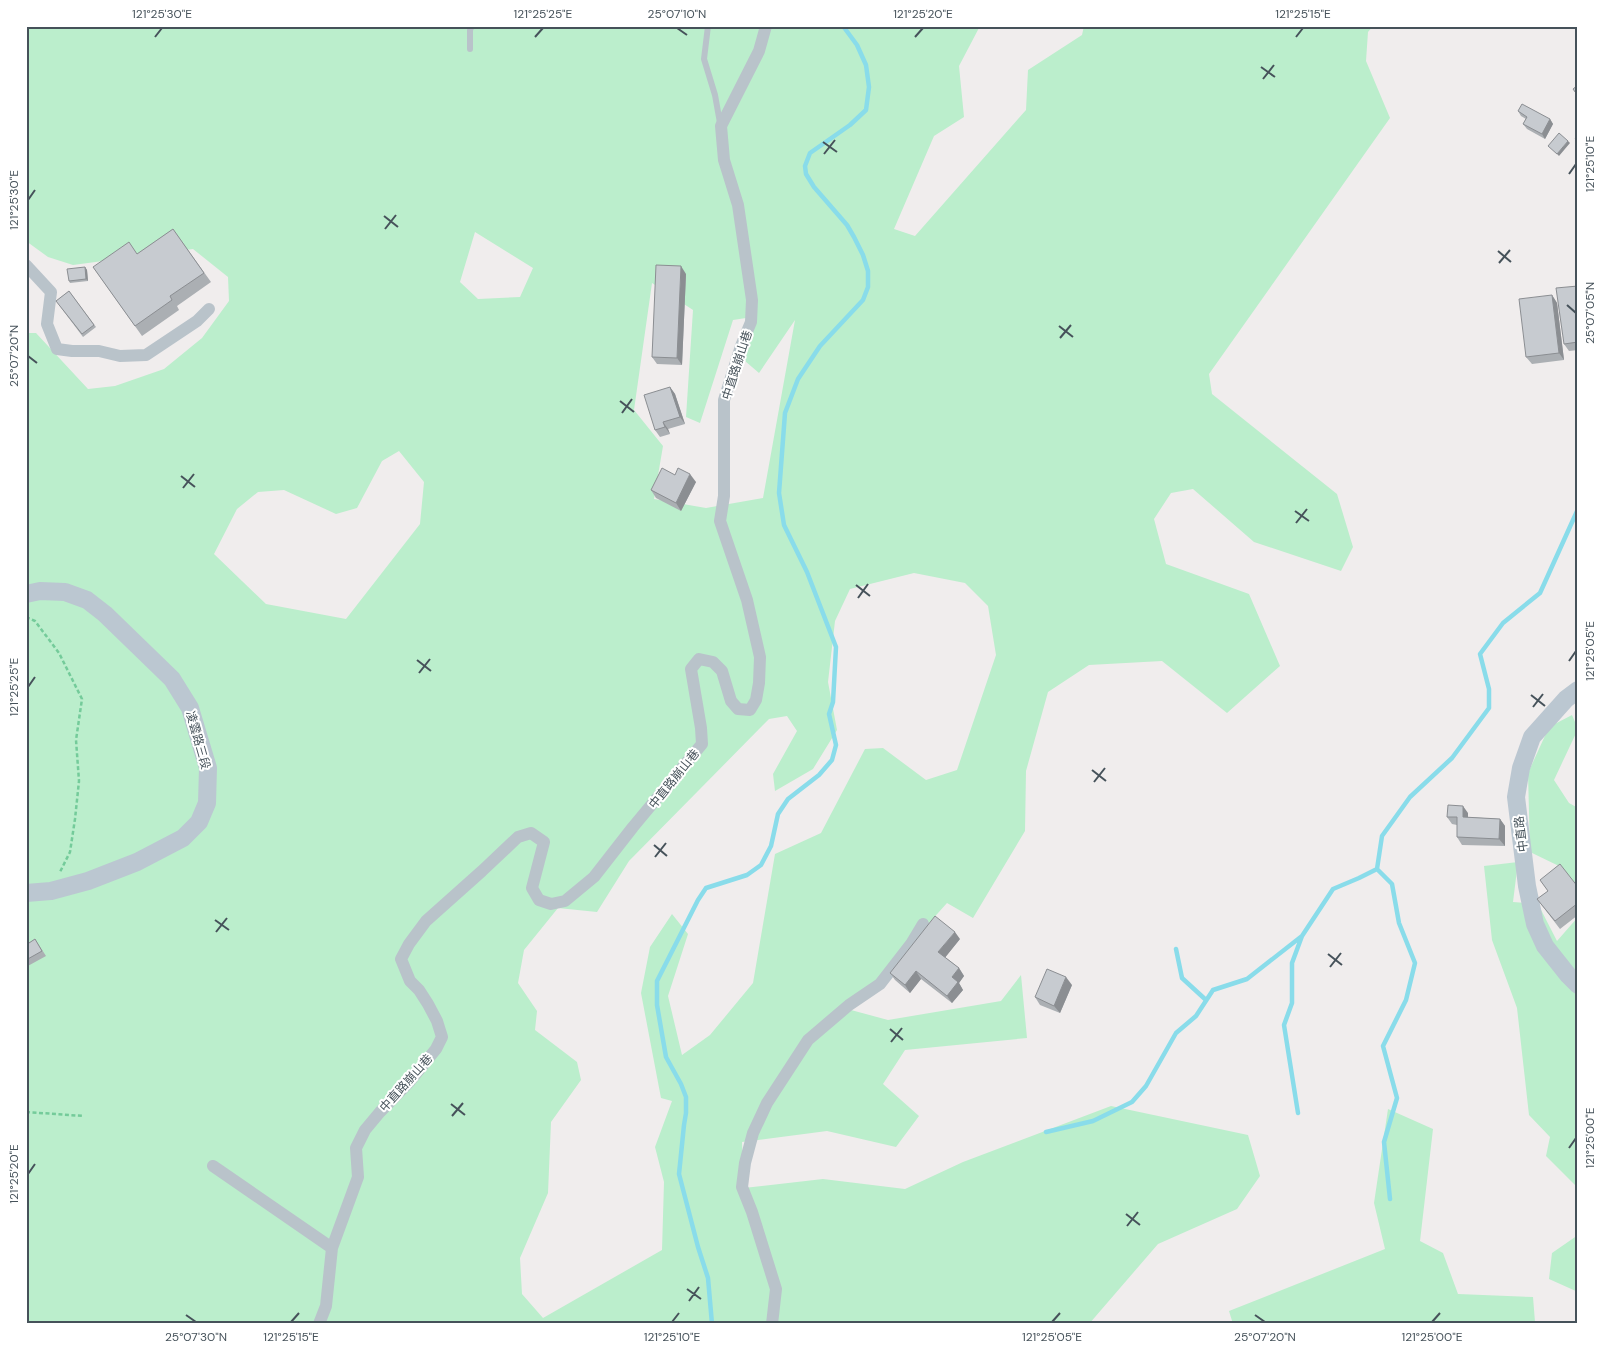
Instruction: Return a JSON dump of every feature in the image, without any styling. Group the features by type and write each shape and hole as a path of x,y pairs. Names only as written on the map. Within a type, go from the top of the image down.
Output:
{"street":[{"path":"721,126 759,51 766,26"},
{"name":"中直路崩山巷","path":"319,1324 326,1306 332,1248 358,1177 356,1148 365,1130 410,1081 436,1049 442,1037 437,1021 419,990 410,981 401,959 409,944 426,921 518,837 531,833 544,842 532,888 539,900 551,904 565,901 594,877 702,744 702,728 691,669 699,660 713,662 722,671 731,701 738,709 750,710 756,700 760,657 746,600 720,521 724,496 724,400 741,346 751,322 752,300 738,204 724,160 721,126"},
{"path":"26,265 51,292 47,324 57,349 99,351 120,356 146,356 198,321 209,309"},
{"name":"凌雲路三段","path":"26,594 40,591 66,592 87,600 105,614 172,679 190,708 208,768 207,803 199,822 183,838 136,862 88,881 50,891 26,893"},
{"name":"中直路","path":"1578,690 1566,699 1532,737 1521,768 1516,797 1527,886 1535,924 1545,946 1578,985"},
{"path":"772,1324 776,1289 752,1212 742,1187 745,1163 753,1133 767,1103 808,1040 850,1005 880,984 923,924"},
{"path":"213,1166 332,1248"}],"lane":[{"path":"470,49 470,30 472,26"},
{"path":"708,26 704,59 715,95 721,126"}],"path":[{"path":"26,616 35,620 59,653 82,699 76,740 79,781 70,852 50,891"},
{"path":"26,1112 84,1116"}],"green space":[{"path":"26,26 980,26 959,66 964,117 934,136 894,229 915,236 1026,110 1028,70 1082,35 1084,26 1373,26 1368,32 1366,61 1390,118 1209,374 1212,394 1337,494 1353,547 1341,571 1254,542 1193,489 1171,493 1154,519 1166,564 1249,594 1280,666 1227,713 1162,661 1089,665 1048,692 1026,771 1025,831 973,918 947,903 851,1010 888,1020 1001,1001 1021,975 1027,1038 905,1050 883,1084 919,1116 896,1147 827,1131 742,1142 744,1188 823,1179 905,1189 963,1162 1111,1106 1248,1135 1260,1176 1237,1209 1158,1244 1089,1324 26,1324 26,333 36,333 88,389 115,386 164,369 202,338 229,301 228,277 193,249 73,265 48,257 26,241","holes":["475,232 533,268 520,297 478,299 460,282","652,283 693,310 686,417 700,423 733,320 746,318 738,355 759,373 795,320 763,498 706,508 654,499 663,446 634,410","399,451 424,482 420,524 346,619 266,604 214,554 237,509 258,492 284,490 336,514 357,508 382,461","914,573 965,583 988,606 996,655 957,770 926,780 883,748 865,749 821,833 775,854 753,983 710,1035 682,1055 668,996 688,934 672,914 650,947 641,993 661,1098 672,1101 655,1147 664,1182 662,1250 543,1318 522,1294 520,1258 548,1193 551,1122 581,1080 577,1062 535,1030 537,1011 518,983 524,950 558,908 597,912 629,861 769,719 787,716 797,731 773,774 775,791 813,769 837,730 828,682 835,621 850,589"]},
{"path":"1572,715 1578,729 1554,780 1569,803 1578,808 1578,907 1561,867 1530,852 1528,773 1549,727"},
{"path":"1518,862 1513,902 1538,904 1557,941 1578,917 1578,1188 1546,1156 1550,1137 1529,1115 1517,1008 1492,940 1484,866"},
{"path":"1388,1109 1433,1129 1420,1241 1443,1253 1458,1294 1533,1297 1535,1322 1539,1324 1233,1324 1229,1311 1385,1249 1374,1203"},
{"path":"1578,1235 1578,1292 1549,1279 1552,1253"}],"building":[{"path":"1578,85 1578,96 1573,89"},
{"path":"1522,104 1550,119 1542,134 1523,124 1527,117 1518,111"},
{"path":"1559,133 1568,141 1557,154 1548,146"},
{"path":"173,229 204,273 170,296 172,300 135,326 93,267 129,242 137,254"},
{"path":"656,265 681,266 677,358 652,357"},
{"path":"85,267 86,279 69,281 67,269"},
{"path":"1578,286 1578,342 1564,344 1556,288"},
{"path":"69,291 94,325 82,334 56,301"},
{"path":"1552,295 1559,353 1526,357 1519,299"},
{"path":"670,387 680,417 663,422 665,427 655,430 644,395"},
{"path":"662,468 675,475 678,468 690,474 676,503 651,490"},
{"path":"1448,805 1463,806 1463,817 1500,819 1499,839 1457,837 1457,817 1447,817"},
{"path":"1560,864 1578,887 1578,903 1555,921 1537,899 1548,891 1540,880"},
{"path":"935,916 955,932 938,952 959,968 952,977 958,982 947,996 916,971 905,985 890,973"},
{"path":"35,939 42,951 26,960 26,945"},
{"path":"1047,969 1066,977 1054,1006 1035,997"}],"waterway":[{"path":"712,1324 708,1278 679,1174 686,1097 666,1057 657,1005 657,981 706,888 747,875 761,865 771,846 778,814 788,799 819,775 832,760 836,745 829,714 833,702 836,647 807,572 784,525 779,493 785,413 798,379 820,346 863,300 868,287 868,271 854,237 847,225 814,187 806,174 805,166 810,153 850,125 866,110 869,87 866,65 857,45 843,26"},
{"path":"1390,1199 1384,1142 1397,1098 1383,1046 1406,1000 1415,963 1399,923 1392,884 1377,869 1382,836 1410,797 1452,758 1489,708 1489,689 1480,654 1503,623 1540,593 1578,509"},
{"path":"1298,1113 1284,1025 1292,1003 1292,963 1302,936 1333,889 1377,869"},
{"path":"1046,1132 1093,1121 1132,1102 1146,1086 1176,1033 1196,1016 1213,990 1247,979 1302,936"},
{"path":"1176,949 1182,978 1206,1000"}]}
